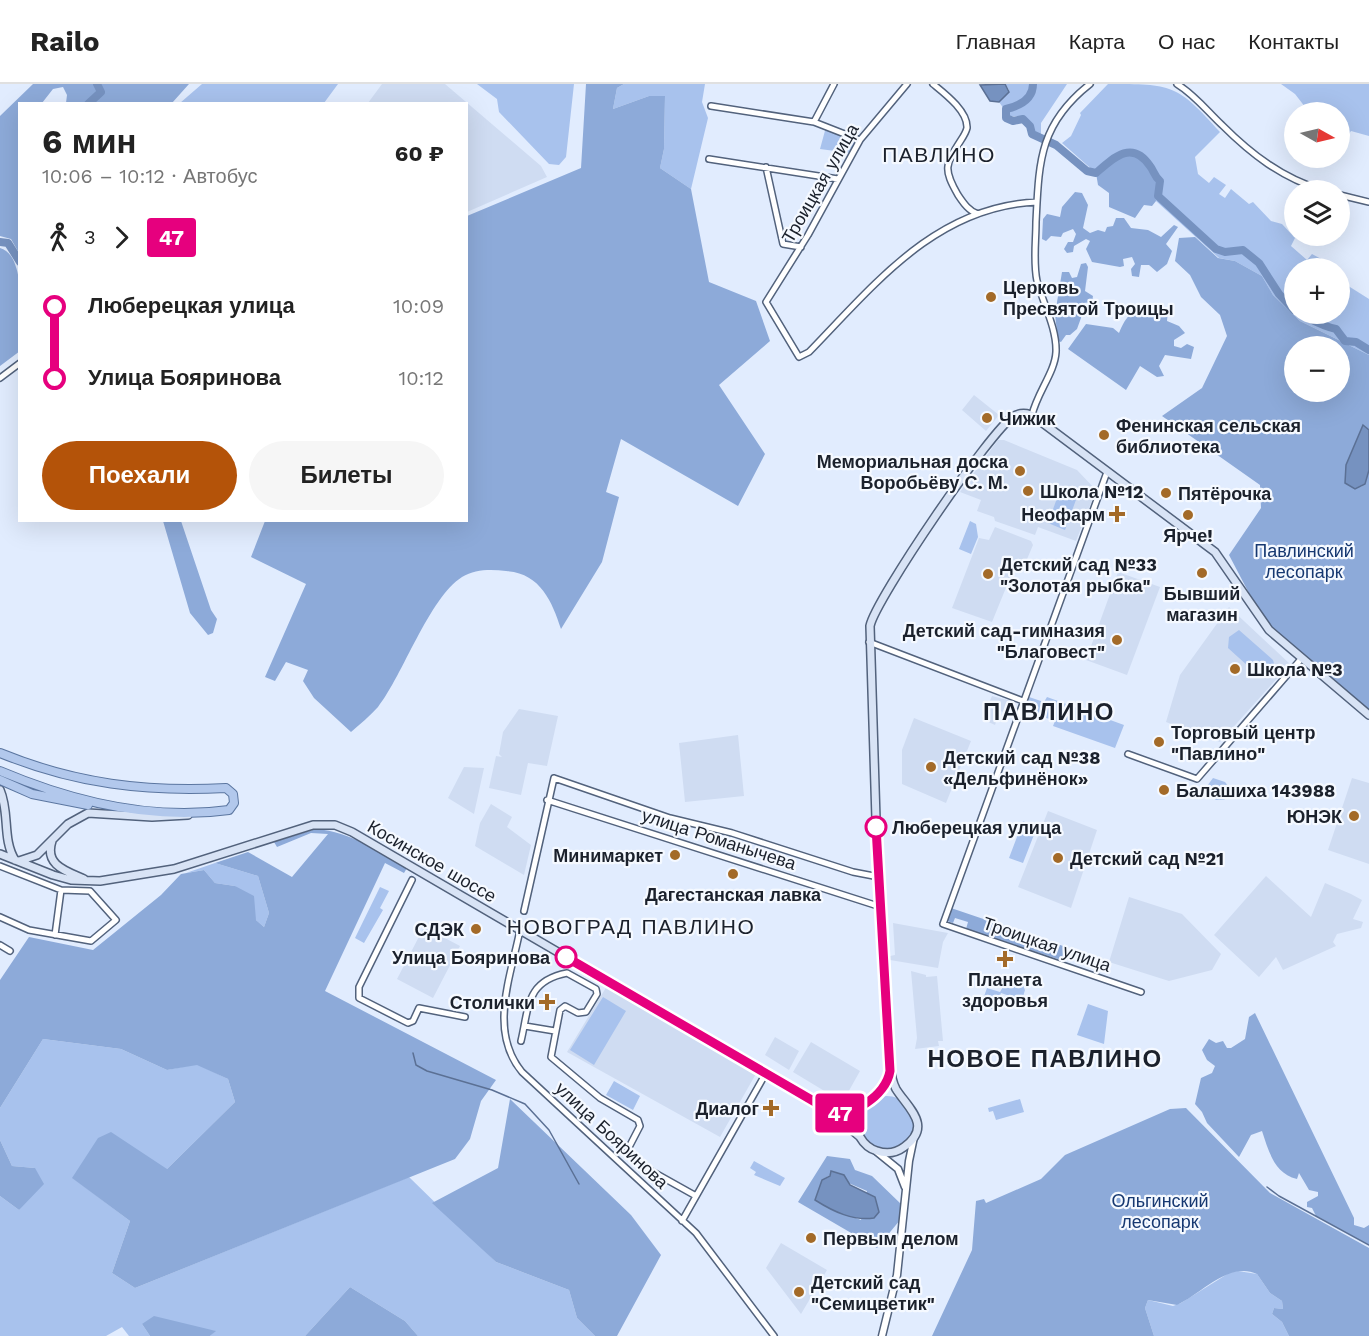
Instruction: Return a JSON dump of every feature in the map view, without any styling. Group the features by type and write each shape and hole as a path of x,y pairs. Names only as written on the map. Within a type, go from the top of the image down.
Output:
{"main road":[{"path":"905,1099 888,1093 869,1099 860,1110 857,1121 861,1138 874,1150 885,1153 902,1149 911,1141 916,1131 915,1113 905,1099 896,1087 890,1066 879,877 870,622 877,604 969,470 1012,417 1022,413 1032,415 1219,557 1262,621 1301,659 1369,715"},
{"path":"0,753 44,770 92,782 178,790 226,788 233,794 234,803 225,811 152,818 88,813 78,817 37,855 29,859 16,860 7,842 6,809 0,790"},
{"path":"0,771 37,787 82,800 131,809"},
{"path":"0,780 56,800 179,813 225,811"},
{"name":"Косинское шоссе","path":"0,854 62,878 89,881 144,876 194,863 302,827 335,825 352,832 827,1109 861,1138"},
{"path":"55,836 50,849 54,864 89,881"},
{"path":"827,1109 844,1113 855,1109 886,1084 890,1066"}],"street":[{"path":"814,122 834,84"},
{"name":"Троицкая улица","path":"907,84 860,140 801,247 766,303 799,357 809,352 920,243 946,227 979,214"},
{"path":"933,84 954,104 966,121 966,131 949,157 947,171 962,202 971,212 979,214 1002,205 1037,202"},
{"path":"1032,415 1038,392 1050,373 1056,353 1036,273 1039,164 1048,133 1064,107 1090,84"},
{"path":"1178,84 1237,139 1272,167 1293,180"},
{"path":"711,105 814,122 860,140"},
{"path":"710,159 838,178"},
{"path":"766,167 783,244 801,247"},
{"path":"1350,197 1369,202"},
{"path":"0,378 18,364"},
{"path":"869,642 1023,700 1107,472"},
{"path":"1128,754 1197,779 1301,659"},
{"name":"Троицкая улица","path":"1023,700 943,924 1141,992"},
{"name":"улица Романычева","path":"879,877 853,873 732,833 670,818 554,778 548,800 881,907"},
{"path":"524,910 548,800"},
{"path":"0,866 61,890 90,891 116,920 91,940 29,930 0,917"},
{"path":"412,880 359,987 359,998 408,1023 413,1021 419,1008 465,1017"},
{"path":"56,935 61,890"},
{"name":"улица Бояринова","path":"520,930 503,1025 512,1058 522,1072 705,1245 774,1336"},
{"path":"0,945 10,951"},
{"path":"521,1041 535,988 567,973 596,989 597,994 583,1013 565,1006 562,1008 551,1053 554,1060 600,1098 640,1122 627,1153 637,1162 696,1196"},
{"path":"525,1026 555,1031"},
{"path":"682,1221 766,1073"},
{"path":"882,1336 897,1275 909,1161 916,1131"},
{"path":"874,1150 898,1169 904,1181 905,1200"}],"shaded area":[{"path":"202,84 338,84 325,102 181,102"},
{"path":"382,84 445,84 466,102 369,102"},
{"path":"477,84 574,84 566,157 559,165 549,164 499,112 497,99"},
{"path":"624,84 705,84 702,102 708,118 691,189 660,168 664,149 665,96 649,96 613,109 617,88"},
{"path":"1005,84 1067,84 1041,123 1041,136 1034,132 1033,126 1024,117 1009,116 999,102 1009,90"},
{"path":"1005,84 1009,92 999,102 990,101 980,85"},
{"path":"1108,84 1160,87 1172,90 1193,104 1220,132 1195,157 1198,174 1209,183 1214,177 1226,185 1219,194 1225,198 1231,189 1249,204 1253,202 1271,221 1282,224 1284,246 1291,246 1305,258 1284,258 1284,306 1273,295 1262,276 1235,261 1219,258 1156,201 1155,192 1160,181 1153,175 1151,166 1117,154 1096,173 1062,143 1071,136 1080,113"},
{"path":"1281,84 1369,84 1369,136 1350,132 1350,102 1301,102 1295,94"},
{"path":"468,104 541,166 547,177 468,212"},
{"path":"826,127 853,138 855,145 850,153 820,149"},
{"path":"1350,287 1369,299 1369,355 1350,346 1350,336 1330,336 1306,324 1350,324"},
{"path":"974,395 999,415 986,431 962,410"},
{"path":"1363,425 1369,430 1369,470 1365,484 1355,489 1345,483 1346,465"},
{"name":"Школа №12","path":"998,440 1004,440 1077,470 1096,490 1076,541 1038,527 1035,535 995,521 994,517 977,511 981,500 960,492"},
{"path":"1060,490 1077,497 1065,530 1048,523"},
{"path":"970,521 976,524 978,537 971,554 959,549"},
{"name":"Детский сад №33 \"Золотая рыбка\"","path":"995,527 1031,541 1033,545 1022,571 1014,568 992,622 952,608 979,538 989,540"},
{"name":"Детский сад-гимназия \"Благовест\"","path":"1118,572 1160,587 1127,675 1086,660"},
{"name":"Школа №3","path":"1229,607 1290,664 1220,742 1166,722 1180,675"},
{"path":"1239,630 1273,660 1275,667 1271,674 1259,676 1228,648 1229,637"},
{"path":"992,696 1011,701 1007,713 1000,711 995,725 982,719"},
{"path":"1029,697 1044,702 1047,697 1124,725 1115,748 1053,726 1055,721 1024,710"},
{"path":"519,709 558,716 547,766 528,763 521,795 489,788 496,756 502,757 499,754 503,732"},
{"name":"Детский сад №38 «Дельфинёнок»","path":"914,718 971,741 946,803 902,784 902,750"},
{"path":"738,735 744,796 685,802 679,743"},
{"path":"464,767 484,768 474,814 448,798"},
{"path":"1213,778 1225,782 1229,787 1229,795 1224,800 1216,800 1204,790"},
{"name":"ЮНЭК","path":"1352,778 1369,783 1369,864 1328,850"},
{"path":"491,804 512,817 507,827 531,845 524,875 475,846 480,823"},
{"name":"Детский сад №21","path":"1048,811 1097,830 1071,908 1018,887"},
{"path":"1023,821 1037,827 1023,863 1009,858"},
{"path":"215,863 258,876 269,913 264,927 256,920 235,886 215,883 204,870 186,873"},
{"path":"1266,876 1311,917 1325,883 1362,900 1353,919 1363,922 1361,928 1337,934 1333,942 1336,946 1283,970 1276,957 1259,977 1214,935"},
{"path":"380,887 389,891 380,908 383,910 364,943 355,938"},
{"path":"1129,897 1182,914 1221,954 1212,970 1169,981 1109,962"},
{"path":"893,923 948,933 943,942 938,968 890,960 890,956 895,955"},
{"path":"424,927 460,946 433,998 397,979"},
{"path":"911,971 926,975 926,977 937,976 943,1041 938,1041 939,1046 915,1049 917,1038"},
{"path":"1008,978 1022,983 1025,990 1022,1000 1001,993 995,1010 981,1005 987,988 1000,992"},
{"path":"607,986 757,1072 720,1137 567,1052"},
{"path":"603,997 626,1011 594,1065 570,1050"},
{"path":"1088,1004 1108,1011 1104,1044 1077,1035"},
{"path":"775,1037 799,1051 789,1070 765,1055"},
{"path":"43,1039 121,1049 167,1070 197,1064 228,1079 235,1102 167,1169 73,1178 130,1221 112,1273 135,1288 409,1177 496,1262 569,1290 577,1318 595,1336 418,1336 405,1321 350,1287 305,1336 210,1336 215,1331 142,1324 150,1336 129,1336 122,1327 106,1336 0,1336 0,1196 19,1210 35,1168 12,1166 0,1140 0,1108"},
{"path":"811,1042 860,1071 846,1096 836,1098 793,1072"},
{"path":"614,1081 640,1096 633,1110 606,1095"},
{"path":"887,1096 897,1098 906,1104 912,1113 914,1123 912,1133 906,1142 897,1148 887,1150 877,1148 868,1142 862,1133 860,1123 862,1113 868,1104 877,1098"},
{"path":"1020,1099 1024,1112 996,1120 993,1111 989,1112 988,1108"},
{"path":"754,1161 785,1178 780,1186 754,1175 756,1172 750,1168"},
{"path":"831,1171 844,1175 850,1185 875,1197 879,1212 874,1218 844,1215 815,1200 822,1180 830,1176"},
{"name":"Детский сад \"Семицветик\"","path":"781,1243 827,1270 801,1314 766,1268"},
{"path":"1238,1271 1257,1274 1270,1293 1282,1301 1283,1309 1274,1308 1272,1314 1282,1322 1289,1336 1154,1336 1145,1308 1148,1300 1173,1306 1229,1273"}],"green space":[{"path":"33,84 189,84 173,102 66,102 67,95 63,87 53,89 43,102 18,102 18,251 11,239 0,236 0,116"},
{"path":"586,84 624,84 617,88 613,109 649,96 665,96 664,149 660,168 691,189 709,282 756,301 770,341 719,385 765,454 738,506 621,439 606,492 619,497 602,562 561,629 549,599 543,590 528,577 518,573 495,570 467,574 450,587 438,602 378,707 351,732 314,698 303,681 308,670 286,662 275,681 265,677 306,584 251,557 265,522 468,522 468,216 581,168"},
{"path":"1125,151 1139,154 1151,167 1161,187 1155,192 1156,201 1152,206 1144,205 1135,218 1109,207 1109,193 1098,185 1096,173 1117,154"},
{"path":"1075,192 1082,193 1088,205 1083,228 1090,233 1098,230 1105,232 1107,227 1113,226 1116,218 1124,218 1131,228 1148,230 1161,237 1174,225 1178,227 1166,244 1172,251 1167,264 1157,272 1149,265 1141,265 1139,277 1132,276 1131,269 1135,264 1132,257 1123,259 1124,266 1120,267 1092,262 1086,249 1090,241 1086,239 1074,246 1073,252 1067,253 1064,249 1068,242 1073,242 1076,234 1073,229 1063,233 1061,237 1051,236 1046,241 1042,239 1043,219 1047,214 1060,217 1062,207"},
{"name":"Павлинский лесопарк","path":"1195,237 1218,258 1235,261 1262,276 1273,295 1284,306 1284,324 1306,324 1330,336 1284,336 1284,402 1350,402 1350,346 1369,355 1369,430 1363,425 1346,465 1361,487 1369,470 1369,710 1274,630 1251,597 1229,555 1261,508 1260,485 1162,416 1202,388 1227,336 1220,315 1201,297 1190,275 1175,261 1179,238"},
{"path":"0,248 9,253 18,274 18,352 0,366"},
{"path":"1086,263 1088,267 1085,291 1093,296 1092,302 1083,303 1077,329 1070,335 1066,335 1061,342 1058,341 1055,314 1062,272 1069,272 1072,278 1077,277 1081,264"},
{"path":"1153,305 1168,310 1167,321 1179,326 1185,333 1174,340 1174,346 1181,348 1187,344 1194,347 1191,359 1165,355 1159,366 1164,376 1157,377 1140,366 1126,390 1068,349 1086,324 1113,328 1119,333 1132,313 1141,307"},
{"path":"163,522 181,522 211,610 217,619 213,633 208,635 190,613"},
{"path":"316,829 353,838 407,868 404,873 385,863 325,991 496,1080 481,1101 470,1139 455,1159 135,1288 112,1273 130,1221 72,1178 98,1138 111,1132 167,1169 235,1102 228,1079 197,1065 167,1070 121,1049 43,1039 0,1108 0,980 29,937 93,950 161,895 181,874 204,870 215,883 235,886 254,896 256,920 264,927 269,913 258,876 215,863 248,852 292,877 328,834 311,833 277,847 274,842"},
{"path":"951,908 1066,947 1061,960 966,929 968,922 955,918 953,923 947,921"},
{"name":"Ольгинский лесопарк","path":"1255,1013 1354,1218 1354,1225 1364,1228 1369,1225 1369,1245 1316,1216 1312,1208 1307,1207 1307,1202 1318,1196 1318,1192 1309,1190 1299,1173 1297,1179 1278,1167 1273,1161 1262,1131 1251,1135 1239,1157 1207,1123 1195,1104 1201,1078 1212,1073 1215,1066 1207,1060 1202,1050 1209,1039 1216,1043 1223,1041 1227,1048 1231,1048 1245,1039 1249,1017"},
{"path":"510,1099 631,1215 661,1255 617,1336 595,1336 577,1318 569,1290 496,1262 432,1203 498,1168"},
{"name":"Ольгинский лесопарк","path":"1186,1108 1270,1193 1369,1248 1369,1336 1289,1336 1282,1322 1272,1314 1274,1308 1283,1309 1282,1301 1270,1293 1257,1274 1247,1271 1226,1275 1177,1305 1148,1300 1145,1308 1154,1336 932,1336 972,1250 976,1201 984,1199 986,1203 1041,1179 1065,1155 1170,1109"},
{"path":"0,1140 12,1166 35,1168 44,1184 19,1210 0,1196"},
{"path":"827,1156 850,1159 855,1170 872,1176 901,1204 900,1220 877,1248 798,1202","holes":["830,1175 867,1191 861,1220 824,1205 822,1180"]},
{"path":"350,1287 405,1321 418,1336 305,1336"},
{"path":"154,1316 216,1331 210,1336 150,1336 142,1324"}],"waterway":[{"path":"90,102 101,92 97,84"},
{"path":"1033,84 1028,98 1006,109 1006,118 1013,121 1023,119 1030,126 1032,134 1056,145 1087,171 1096,173 1116,157 1129,152 1143,158 1160,181 1158,196 1216,249 1225,252 1243,250 1259,263 1284,299"},
{"path":"0,242 8,243 18,259"},
{"path":"1320,324 1336,329 1345,341 1356,342 1369,350"},
{"path":"413,1053 416,1065 427,1071 492,1090 525,1104 549,1130 579,1184"},
{"path":"1267,1187 1279,1196 1369,1245"}],"bus line":[{"name":"47","path":"566,957 827,1109 844,1113 855,1109 884,1088 890,1071 876,827"}],"place":[{"name":"Церковь Пресвятой Троицы","path":"991,297"},
{"name":"Чижик","path":"987,418"},
{"name":"Фенинская сельская библиотека","path":"1104,435"},
{"name":"Мемориальная доска Воробьёву С. М.","path":"1020,471"},
{"name":"Школа №12","path":"1028,491"},
{"name":"Пятёрочка","path":"1166,493"},
{"name":"Неофарм","path":"1117,514"},
{"name":"Ярче!","path":"1188,515"},
{"name":"Бывший магазин","path":"1202,573"},
{"name":"Детский сад №33 \"Золотая рыбка\"","path":"988,574"},
{"name":"Детский сад-гимназия \"Благовест\"","path":"1117,640"},
{"name":"Школа №3","path":"1235,669"},
{"name":"Торговый центр \"Павлино\"","path":"1159,742"},
{"name":"Детский сад №38 «Дельфинёнок»","path":"931,767"},
{"name":"Балашиха 143988","path":"1164,790"},
{"name":"ЮНЭК","path":"1354,816"},
{"name":"Люберецкая улица","path":"876,827"},
{"name":"Минимаркет","path":"675,855"},
{"name":"Детский сад №21","path":"1058,858"},
{"name":"Дагестанская лавка","path":"733,874"},
{"name":"СДЭК","path":"476,929"},
{"name":"Улица Бояринова","path":"566,957"},
{"name":"Планета здоровья","path":"1005,959"},
{"name":"Столички","path":"547,1002"},
{"name":"Диалог","path":"771,1108"},
{"name":"Первым делом","path":"811,1238"},
{"name":"Детский сад \"Семицветик\"","path":"799,1292"}],"district":[{"name":"ПАВЛИНО","path":"939,154"},
{"name":"ПАВЛИНО","path":"1049,712"},
{"name":"НОВОГРАД ПАВЛИНО","path":"631,926"},
{"name":"НОВОЕ ПАВЛИНО","path":"1045,1059"}]}
